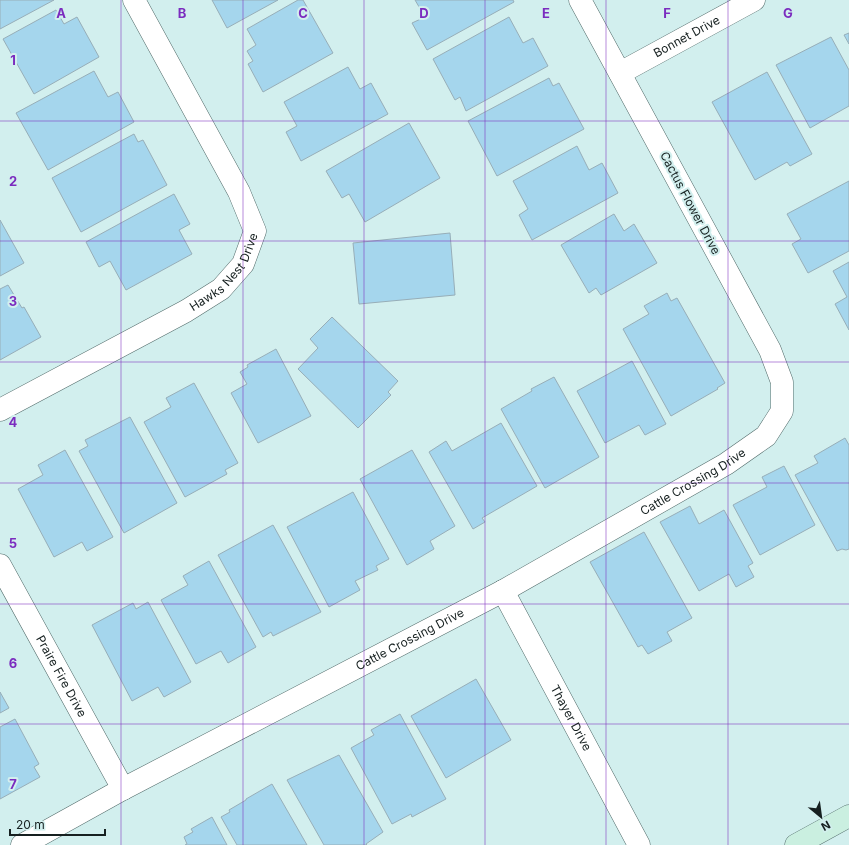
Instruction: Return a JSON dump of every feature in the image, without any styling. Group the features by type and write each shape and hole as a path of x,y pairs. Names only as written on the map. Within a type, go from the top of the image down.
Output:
{"main road":[{"path":"796,845 849,816"}],"street":[{"name":"Hawks Nest Drive","path":"0,410 186,311 221,288 243,264 255,231 239,192 134,0"},
{"name":"Cactus Flower Drive","path":"580,0 770,350 782,382 782,411"},
{"name":"Bonnet Drive","path":"620,73 754,0"},
{"name":"Cattle Crossing Drive","path":"22,845 123,789 503,591 726,464 766,436 782,411"},
{"name":"Praire Fire Drive","path":"0,565 123,789"},
{"name":"Thayer Drive","path":"503,591 639,845"}],"building":[{"path":"0,0 54,0 0,29"},
{"path":"212,0 278,0 227,28"},
{"path":"298,0 303,0 333,53 263,92 248,64 253,61 247,51 256,45 247,29"},
{"path":"415,0 513,0 514,2 427,50 412,23 425,17"},
{"path":"56,10 64,24 77,17 99,57 34,94 3,39"},
{"path":"509,17 523,43 533,38 548,66 466,111 460,97 455,100 433,59"},
{"path":"849,33 849,44 844,35"},
{"path":"831,37 849,70 849,106 810,128 776,65"},
{"path":"348,67 360,89 371,83 388,114 301,161 286,132 297,126 284,102"},
{"path":"94,71 108,97 118,92 134,122 48,170 16,113"},
{"path":"767,72 812,154 790,166 787,162 755,180 712,102"},
{"path":"549,78 553,86 559,83 584,129 497,176 468,121"},
{"path":"409,123 440,178 365,222 349,194 342,198 326,171"},
{"path":"134,134 138,142 143,140 167,185 81,232 52,178"},
{"path":"577,146 589,170 602,163 618,193 532,240 519,215 528,209 513,181"},
{"path":"849,181 849,251 808,273 792,244 801,239 787,214"},
{"path":"174,194 190,224 179,230 192,254 126,290 110,261 99,267 86,242"},
{"path":"614,214 624,231 634,224 657,263 601,295 596,288 589,293 561,245"},
{"path":"0,220 24,263 0,276"},
{"path":"450,233 455,295 359,304 353,243"},
{"path":"849,262 849,330 835,304 847,297 833,271"},
{"path":"8,285 22,308 24,307 41,337 0,360 0,289"},
{"path":"667,293 671,301 677,298 725,383 717,388 718,389 671,416 623,329 649,314 644,306"},
{"path":"332,317 398,381 388,392 391,395 358,428 298,369 318,348 310,339"},
{"path":"276,349 311,416 258,443 231,393 247,384 240,372 248,367 247,365"},
{"path":"632,361 666,424 645,435 639,425 605,443 577,391"},
{"path":"554,377 599,457 545,488 501,409 532,391 531,389"},
{"path":"194,383 238,463 225,470 227,474 185,497 144,422 171,407 166,398"},
{"path":"130,417 177,503 124,533 79,451 88,446 85,440"},
{"path":"501,423 537,486 482,518 485,522 473,529 429,452 446,441 452,451"},
{"path":"845,438 849,445 849,549 837,551 795,475 818,463 814,456"},
{"path":"65,450 113,537 87,551 82,542 54,557 18,489 43,475 38,465"},
{"path":"412,450 455,526 430,541 434,549 407,565 360,479"},
{"path":"784,466 815,525 760,555 733,505 767,487 762,477"},
{"path":"353,492 389,559 376,566 378,570 355,581 360,590 329,607 287,527"},
{"path":"690,506 699,524 724,510 753,563 748,566 754,577 736,587 729,574 699,591 660,522"},
{"path":"273,525 321,612 273,636 271,632 263,637 218,555"},
{"path":"644,532 692,618 667,632 672,641 648,654 642,645 638,647 590,562"},
{"path":"209,561 256,647 228,663 221,651 196,664 161,600 188,585 183,576"},
{"path":"148,602 191,682 164,697 158,687 132,701 92,625 133,603 136,609"},
{"path":"476,679 511,740 446,778 411,716"},
{"path":"0,692 9,708 0,713"},
{"path":"400,714 446,799 412,817 411,814 392,824 351,748 374,735 371,730"},
{"path":"15,719 39,764 34,767 40,777 0,799 0,727"},
{"path":"339,755 383,832 366,844 367,845 324,845 287,780"},
{"path":"272,784 307,845 237,845 221,817 230,812 229,810 246,799"},
{"path":"212,817 227,845 185,845 187,844 184,837 193,832 191,829"}]}
